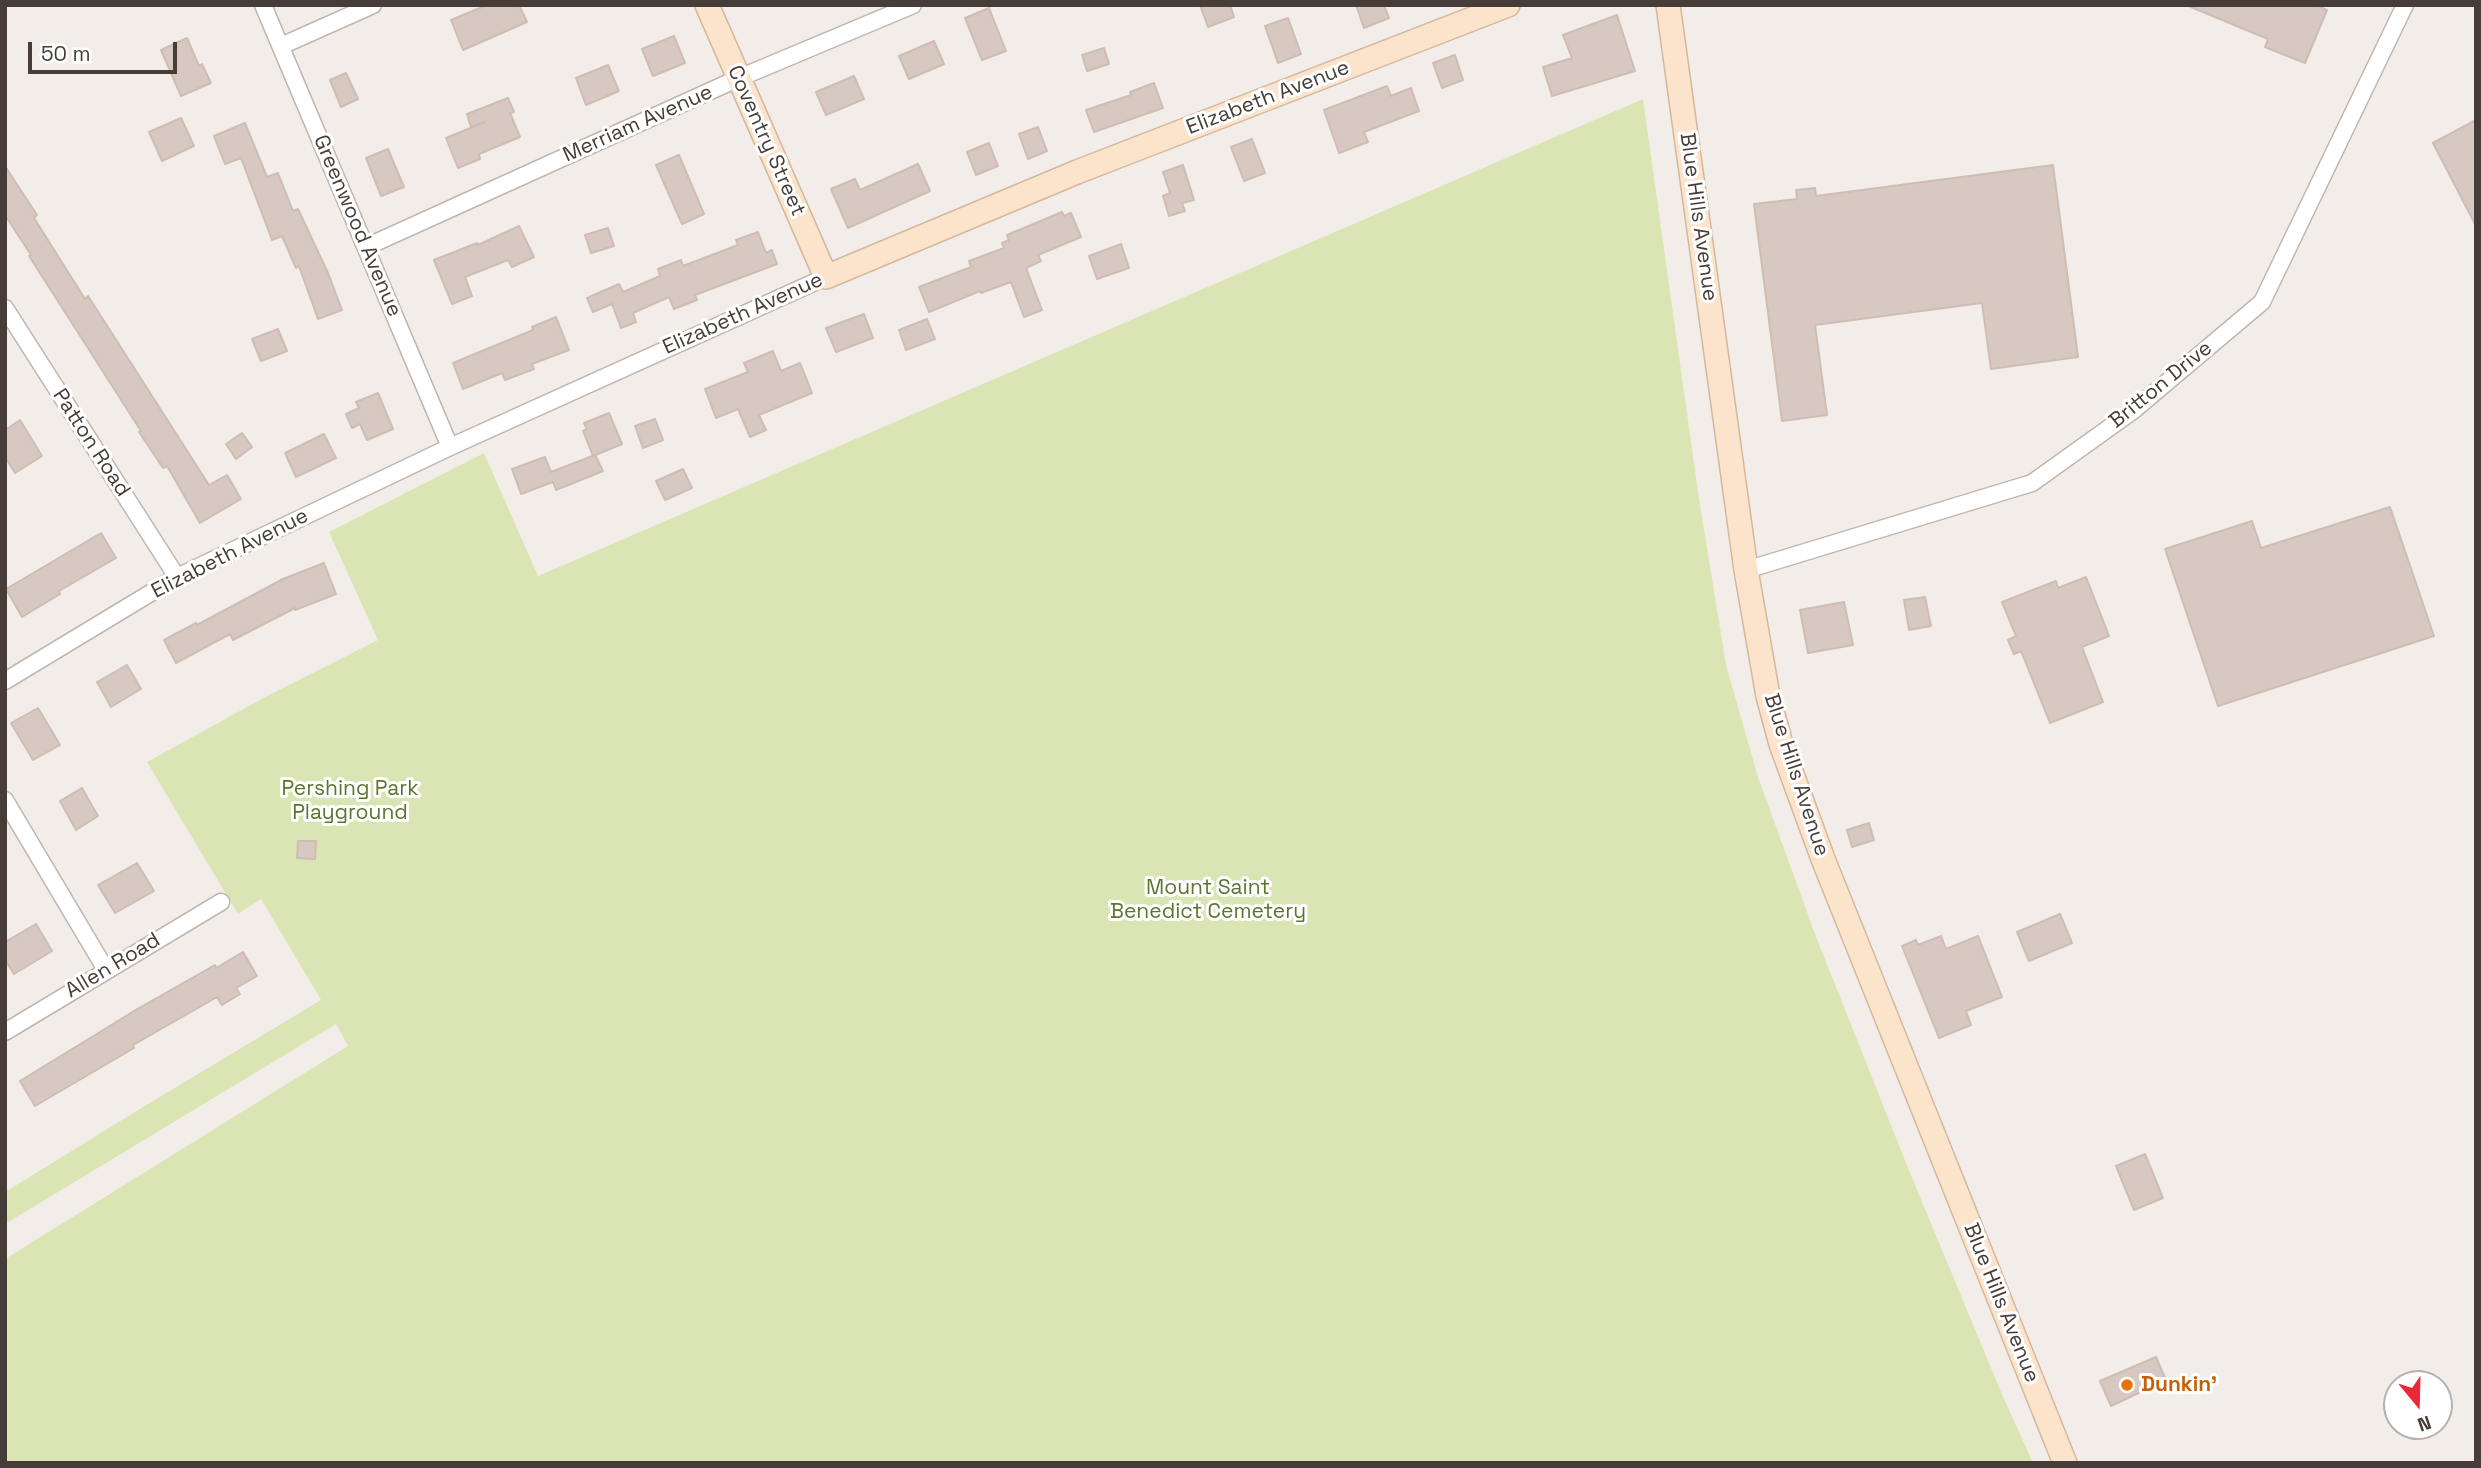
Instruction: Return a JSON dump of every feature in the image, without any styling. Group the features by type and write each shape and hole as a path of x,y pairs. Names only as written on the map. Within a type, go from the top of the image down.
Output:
{"main road":[{"name":"Coventry Street","path":"707,5 826,277"},
{"name":"Elizabeth Avenue","path":"826,277 1077,172 1508,5"},
{"name":"Blue Hills Avenue","path":"1668,5 1746,570 1768,696 1781,744 1921,1107 2065,1463"}],"street":[{"name":"Greenwood Avenue","path":"263,5 450,447"},
{"path":"281,46 373,5"},
{"name":"Merriam Avenue","path":"366,247 739,78 913,5"},
{"name":"Britton Drive","path":"1746,570 2032,483 2134,410 2262,302 2405,5"},
{"name":"Elizabeth Avenue","path":"5,681 177,577 450,447 826,277"},
{"name":"Patton Road","path":"5,308 177,577"},
{"path":"5,800 106,970"},
{"name":"Allen Road","path":"5,1032 221,902"}],"green space":[{"name":"Mount Saint Benedict Cemetery","path":"1643,99 1699,499 1726,665 1758,777 1815,934 1908,1168 2033,1463 5,1463 5,1259 348,1046 336,1024 5,1224 5,1192 321,1000 261,899 238,914 147,762 267,696 378,640 329,532 484,453 538,576"}],"building":[{"path":"487,5 519,5 527,22 463,50 451,20"},
{"path":"1200,5 1230,5 1234,17 1208,27"},
{"path":"1356,5 1384,5 1389,18 1364,28"},
{"path":"2186,5 2316,5 2327,10 2305,63 2265,47 2268,39"},
{"path":"989,8 1006,51 982,60 965,18"},
{"path":"1617,15 1635,71 1552,96 1543,67 1572,58 1563,35"},
{"path":"1288,18 1301,54 1278,63 1265,26"},
{"path":"674,36 685,63 653,76 642,49"},
{"path":"187,38 199,66 202,64 211,83 181,96 161,50"},
{"path":"934,41 944,64 909,79 899,56"},
{"path":"1104,48 1109,64 1087,71 1082,55"},
{"path":"1455,55 1463,80 1442,88 1433,63"},
{"path":"608,65 619,91 586,105 576,78"},
{"path":"346,73 358,99 341,107 330,80"},
{"path":"854,76 864,99 826,115 816,92"},
{"path":"1154,83 1163,108 1094,132 1086,110 1131,95 1130,92"},
{"path":"1387,86 1391,96 1411,88 1419,111 1364,132 1368,142 1339,153 1324,110"},
{"path":"508,98 514,112 510,113 520,137 479,154 480,159 458,168 446,138 485,122 471,127 467,114"},
{"path":"181,118 194,146 162,161 149,132"},
{"path":"2476,120 2476,226 2433,143"},
{"path":"245,123 267,177 278,173 293,211 298,209 342,310 318,319 299,266 296,268 282,236 272,240 241,158 225,164 214,136"},
{"path":"1038,127 1047,151 1028,159 1019,134"},
{"path":"1252,139 1265,173 1244,181 1231,147"},
{"path":"989,143 998,166 976,175 967,152"},
{"path":"388,149 404,187 381,196 366,158"},
{"path":"679,155 704,214 682,224 656,165"},
{"path":"918,164 930,191 848,228 831,189 855,179 860,190"},
{"path":"1183,165 1194,200 1182,203 1185,211 1169,216 1163,196 1170,193 1163,172"},
{"path":"2053,165 2078,357 1991,369 1982,303 1815,325 1827,415 1782,421 1754,204 1797,199 1796,190 1815,188 1816,196"},
{"path":"5,166 37,215 34,218 85,299 88,296 209,485 227,475 241,499 200,523 167,466 163,468 139,432 141,431 5,215"},
{"path":"1062,212 1064,216 1071,213 1081,237 1038,255 1041,261 1026,268 1042,310 1024,317 1011,282 981,293 980,291 929,312 919,287 971,267 969,261 1004,248 1002,243 1009,240 1007,235"},
{"path":"519,226 534,257 512,267 508,260 465,277 472,296 452,304 434,260 477,243 478,245"},
{"path":"608,228 614,246 591,253 585,235"},
{"path":"758,232 766,253 772,250 777,264 695,295 697,300 674,309 669,297 633,313 636,322 621,328 612,304 593,312 587,298 619,284 623,292 660,276 658,269 681,260 683,266 738,245 736,240"},
{"path":"1121,244 1129,268 1097,279 1089,256"},
{"path":"864,314 873,338 836,352 826,328"},
{"path":"556,317 569,350 532,364 534,369 505,380 502,373 463,389 453,363 533,330 532,327"},
{"path":"927,319 935,339 906,350 899,330"},
{"path":"278,329 287,351 261,361 252,339"},
{"path":"773,351 781,371 800,363 812,393 759,415 766,430 750,437 738,409 716,418 705,389 748,372 744,363"},
{"path":"378,393 393,429 367,440 360,424 352,428 346,414 359,408 356,402"},
{"path":"609,413 622,444 593,456 583,431 587,429 584,423"},
{"path":"655,419 663,440 643,448 635,426"},
{"path":"20,420 42,456 15,473 5,457 5,430"},
{"path":"242,433 252,447 236,459 226,444"},
{"path":"324,434 336,458 296,477 285,453"},
{"path":"595,455 603,471 556,490 553,482 521,494 512,469 545,457 551,472"},
{"path":"683,469 692,488 665,500 656,481"},
{"path":"2390,507 2434,636 2218,706 2165,549 2252,521 2261,548"},
{"path":"101,533 116,558 59,591 60,594 22,617 6,589"},
{"path":"324,563 336,594 295,608 233,640 230,634 176,663 164,640 283,579"},
{"path":"2086,577 2109,636 2082,647 2103,702 2050,723 2021,651 2014,654 2008,640 2016,636 2002,602 2056,581 2058,588"},
{"path":"1925,597 1931,626 1909,630 1904,600"},
{"path":"1844,602 1853,645 1808,653 1800,610"},
{"path":"127,665 141,689 111,707 97,682"},
{"path":"38,708 60,745 33,760 11,723"},
{"path":"82,788 98,816 76,830 60,801"},
{"path":"1869,823 1874,840 1852,847 1847,830"},
{"path":"298,841 316,841 315,859 297,858"},
{"path":"137,863 154,891 115,913 98,885"},
{"path":"2060,914 2072,943 2029,961 2017,932"},
{"path":"36,924 52,951 14,974 5,960 5,942"},
{"path":"1941,936 1946,949 1978,936 2002,997 1966,1011 1971,1025 1939,1038 1902,946 1916,940 1918,945"},
{"path":"243,952 257,976 236,988 240,994 222,1005 217,997 35,1106 20,1081 139,1008"},
{"path":"2145,1154 2163,1198 2134,1210 2116,1166"},
{"name":"Dunkin'","path":"2156,1357 2166,1380 2111,1406 2100,1381"}],"place":[{"name":"Dunkin'","path":"2127,1385"}],"park label":[{"name":"Pershing Park Playground","path":"350,801"}]}
